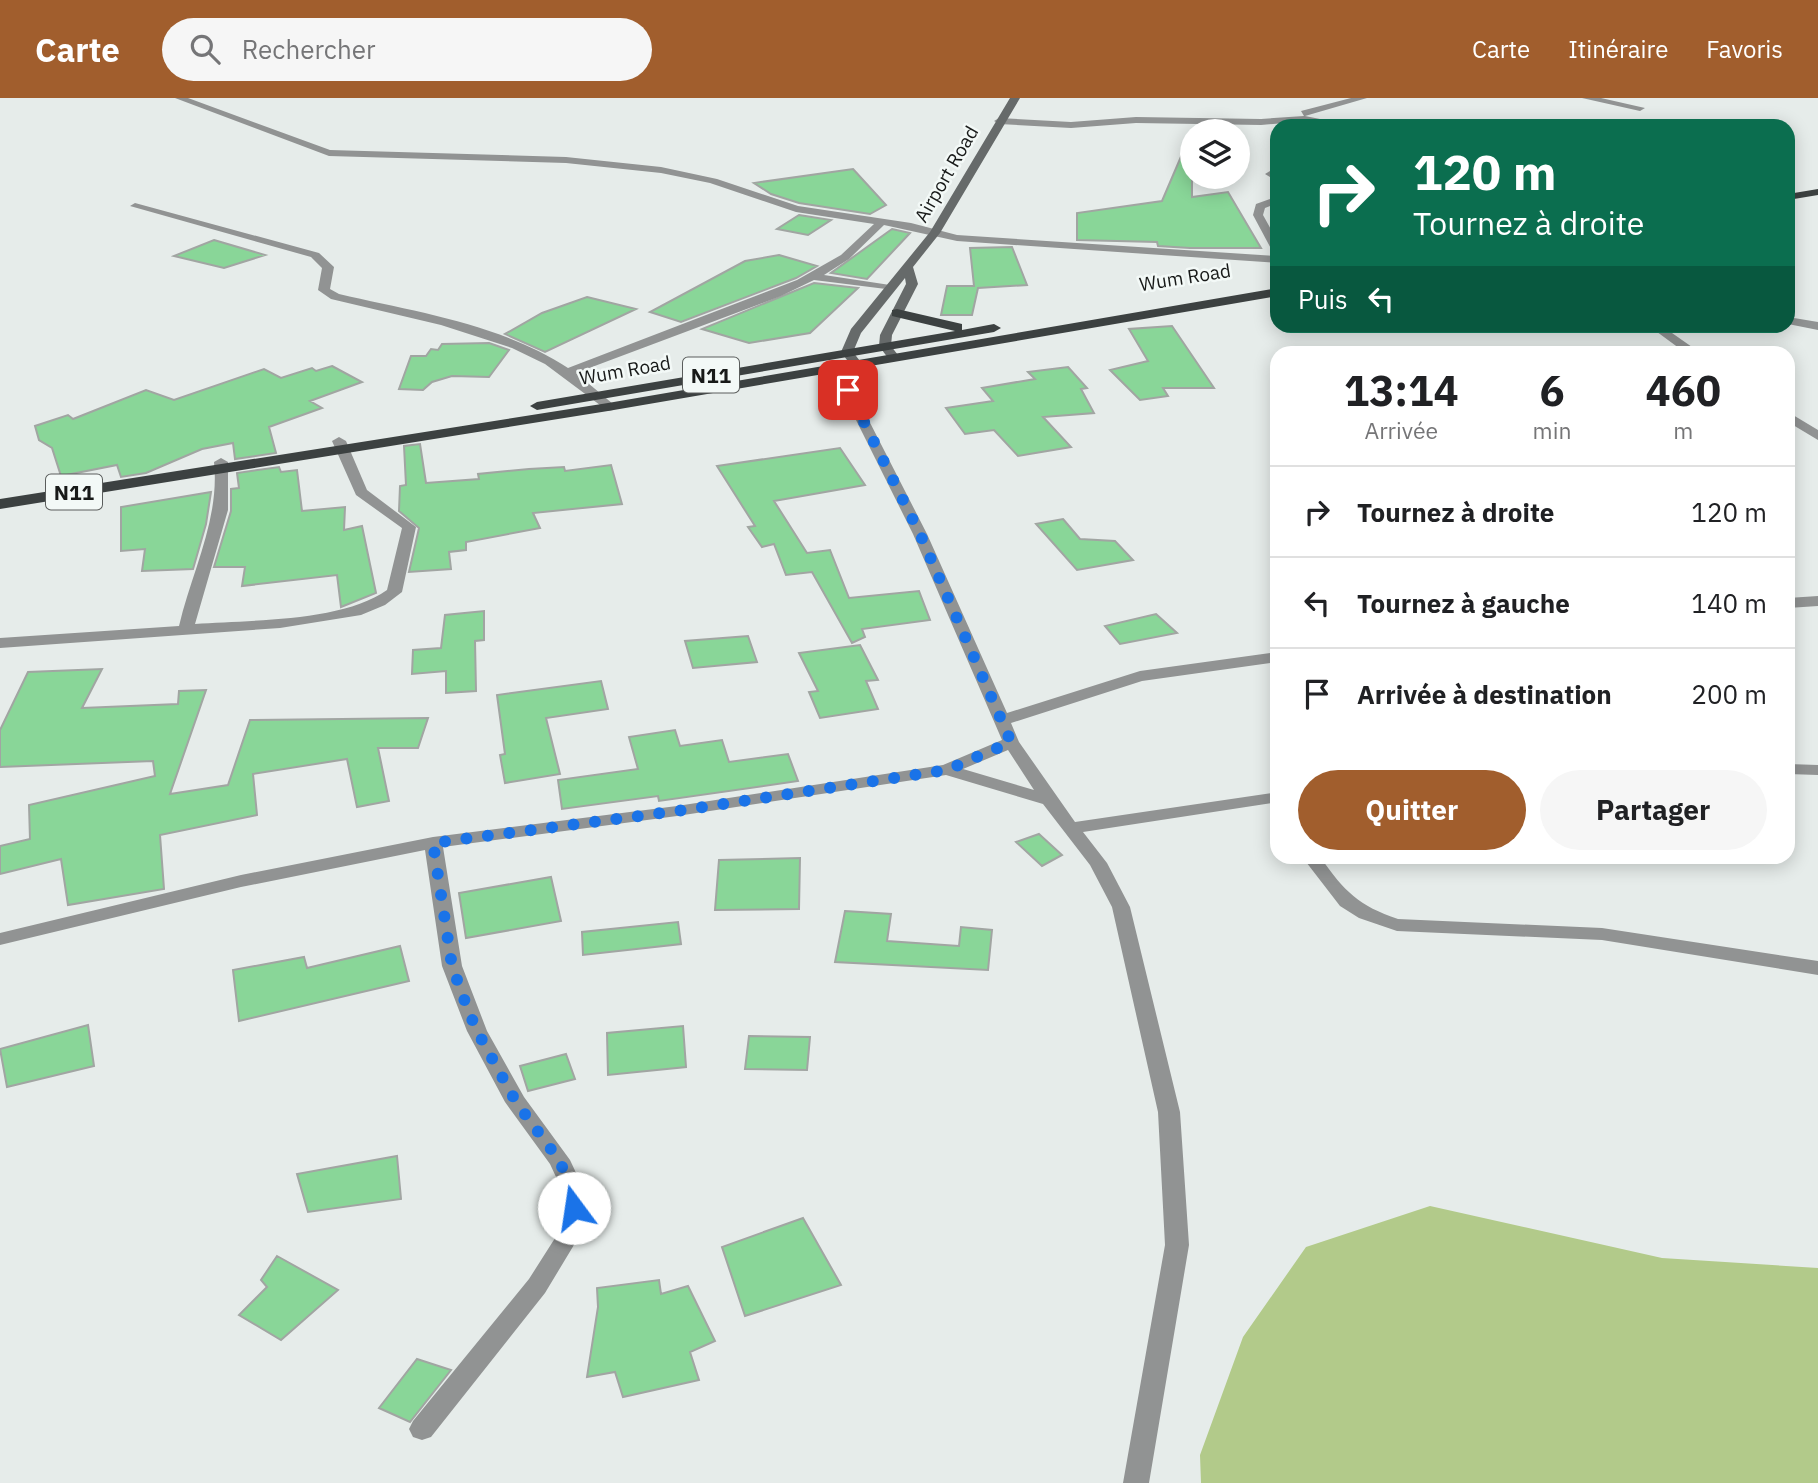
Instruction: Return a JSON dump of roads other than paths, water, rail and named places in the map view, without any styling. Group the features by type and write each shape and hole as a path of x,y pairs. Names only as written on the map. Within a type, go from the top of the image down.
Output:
{"highway":[{"path":"1795,196 1818,192"},
{"name":"Wum Road","path":"340,446 597,395 1270,283"},
{"name":"Wum Road","path":"0,504 340,446 608,407 1270,293"},
{"path":"897,313 934,324 982,330"}],"main road":[{"name":"Airport Road","path":"847,352 855,332 934,233 1015,98"},
{"path":"895,359 885,346 897,313 912,284 907,267"},
{"path":"847,352 857,365"}],"street":[{"path":"180,98 329,153 566,160 661,170 713,181 796,209 957,237 1270,259"},
{"path":"1281,119 1362,98"},
{"path":"1587,98 1640,108"},
{"path":"999,121 1072,125 1136,120 1270,121"},
{"path":"1270,202 1260,206 1258,215 1270,238"},
{"path":"135,206 315,256 328,267 324,290 335,297 496,338 569,372 608,407"},
{"path":"569,372 774,293 811,276 848,255 871,236 881,222"},
{"path":"811,276 890,288"},
{"path":"1795,321 1818,326"},
{"path":"1665,333 1684,346"},
{"path":"836,369 920,534 1011,742 1049,800 1098,863 1121,907 1169,1112 1177,1245 1136,1483"},
{"path":"1795,421 1818,436"},
{"path":"0,643 280,623 356,612 380,602 394,592 409,527 361,492 340,446"},
{"path":"186,628 198,579 219,527 223,507 222,466"},
{"path":"1795,603 1818,601"},
{"path":"1003,720 1140,676 1270,658"},
{"path":"0,939 241,881 433,843 677,811 947,770 1011,742"},
{"path":"1795,769 1818,770"},
{"path":"947,770 1049,800"},
{"path":"1071,828 1270,801"},
{"path":"422,1429 537,1286 575,1225 573,1192 569,1181 559,1160 516,1102 477,1031 452,966 433,843"},
{"path":"1316,864 1341,900 1368,916 1397,925 1602,934 1818,968"}]}
